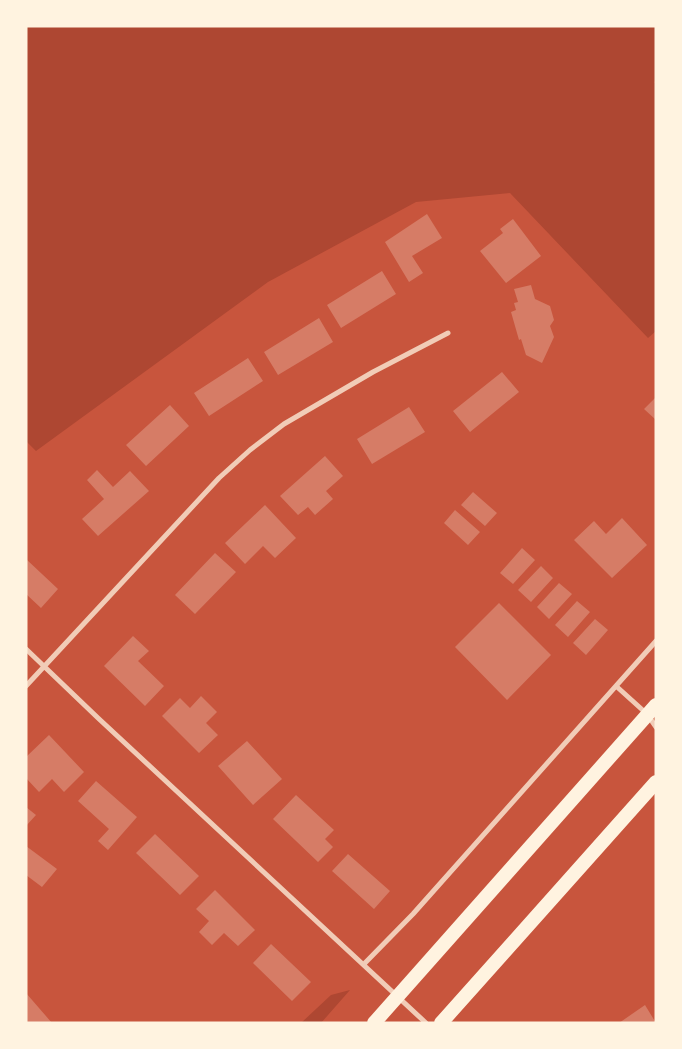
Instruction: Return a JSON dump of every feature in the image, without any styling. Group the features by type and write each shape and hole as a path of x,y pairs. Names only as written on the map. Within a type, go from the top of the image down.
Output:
{"highway":[{"path":"374,1023 652,709"},
{"path":"441,1023 656,782"}],"street":[{"path":"26,686 219,478 250,450 284,424 373,372 448,333"},
{"path":"364,964 412,914 656,641"},
{"path":"26,649 426,1023"},
{"path":"616,686 652,709 656,727"}],"shaded area":[{"path":"26,26 656,26 656,81 654,82 656,84 656,331 648,338 510,193 416,202 268,282 36,451 26,441"},
{"path":"350,990 321,1023 301,1023 331,995"}],"building":[{"path":"427,214 442,238 412,256 423,273 409,282 385,242"},
{"path":"513,219 541,256 506,283 480,251 503,233 500,229"},
{"path":"382,271 396,294 341,328 327,305"},
{"path":"531,285 535,299 550,306 554,320 550,326 554,337 542,363 526,355 521,339 519,340 511,312 516,310 514,303 518,302 514,289"},
{"path":"319,318 333,342 278,375 264,352"},
{"path":"248,358 263,381 209,416 194,393"},
{"path":"502,372 519,392 470,432 453,411"},
{"path":"656,397 656,420 644,409"},
{"path":"170,405 189,426 146,466 126,445"},
{"path":"409,407 425,432 372,464 357,439"},
{"path":"325,456 343,476 326,491 333,499 315,515 308,507 298,515 280,496"},
{"path":"97,470 113,487 130,471 149,491 98,536 82,519 104,499 87,480"},
{"path":"473,492 497,513 485,526 461,505"},
{"path":"265,505 296,538 275,558 263,546 245,564 225,543"},
{"path":"455,510 480,532 468,545 444,523"},
{"path":"622,518 647,545 612,578 574,540 594,521 606,534"},
{"path":"522,548 535,560 513,584 500,573"},
{"path":"215,553 236,572 195,614 175,595"},
{"path":"26,559 58,589 41,608 26,594"},
{"path":"541,566 553,578 531,602 518,590"},
{"path":"559,583 572,594 549,619 537,607"},
{"path":"577,601 590,612 568,637 555,625"},
{"path":"499,603 551,655 507,700 455,647"},
{"path":"595,619 608,630 586,655 573,643"},
{"path":"133,636 149,651 138,661 164,686 145,706 104,666"},
{"path":"201,696 217,712 206,723 218,735 199,753 162,716 180,698 190,708"},
{"path":"49,735 84,772 64,792 52,779 39,792 26,778 26,757"},
{"path":"247,741 282,779 253,805 218,766"},
{"path":"96,781 137,817 108,850 98,841 109,829 78,801"},
{"path":"296,795 334,830 325,839 333,847 318,862 273,819"},
{"path":"26,807 36,815 26,826"},
{"path":"155,834 199,876 180,895 136,853"},
{"path":"26,846 57,869 42,887 26,875"},
{"path":"348,854 390,891 374,909 332,871"},
{"path":"215,890 255,930 238,946 224,933 212,945 199,932 209,921 196,909"},
{"path":"271,944 311,982 292,1001 253,963"},
{"path":"26,993 52,1023 26,1023"},
{"path":"645,1005 656,1023 619,1023"}]}
